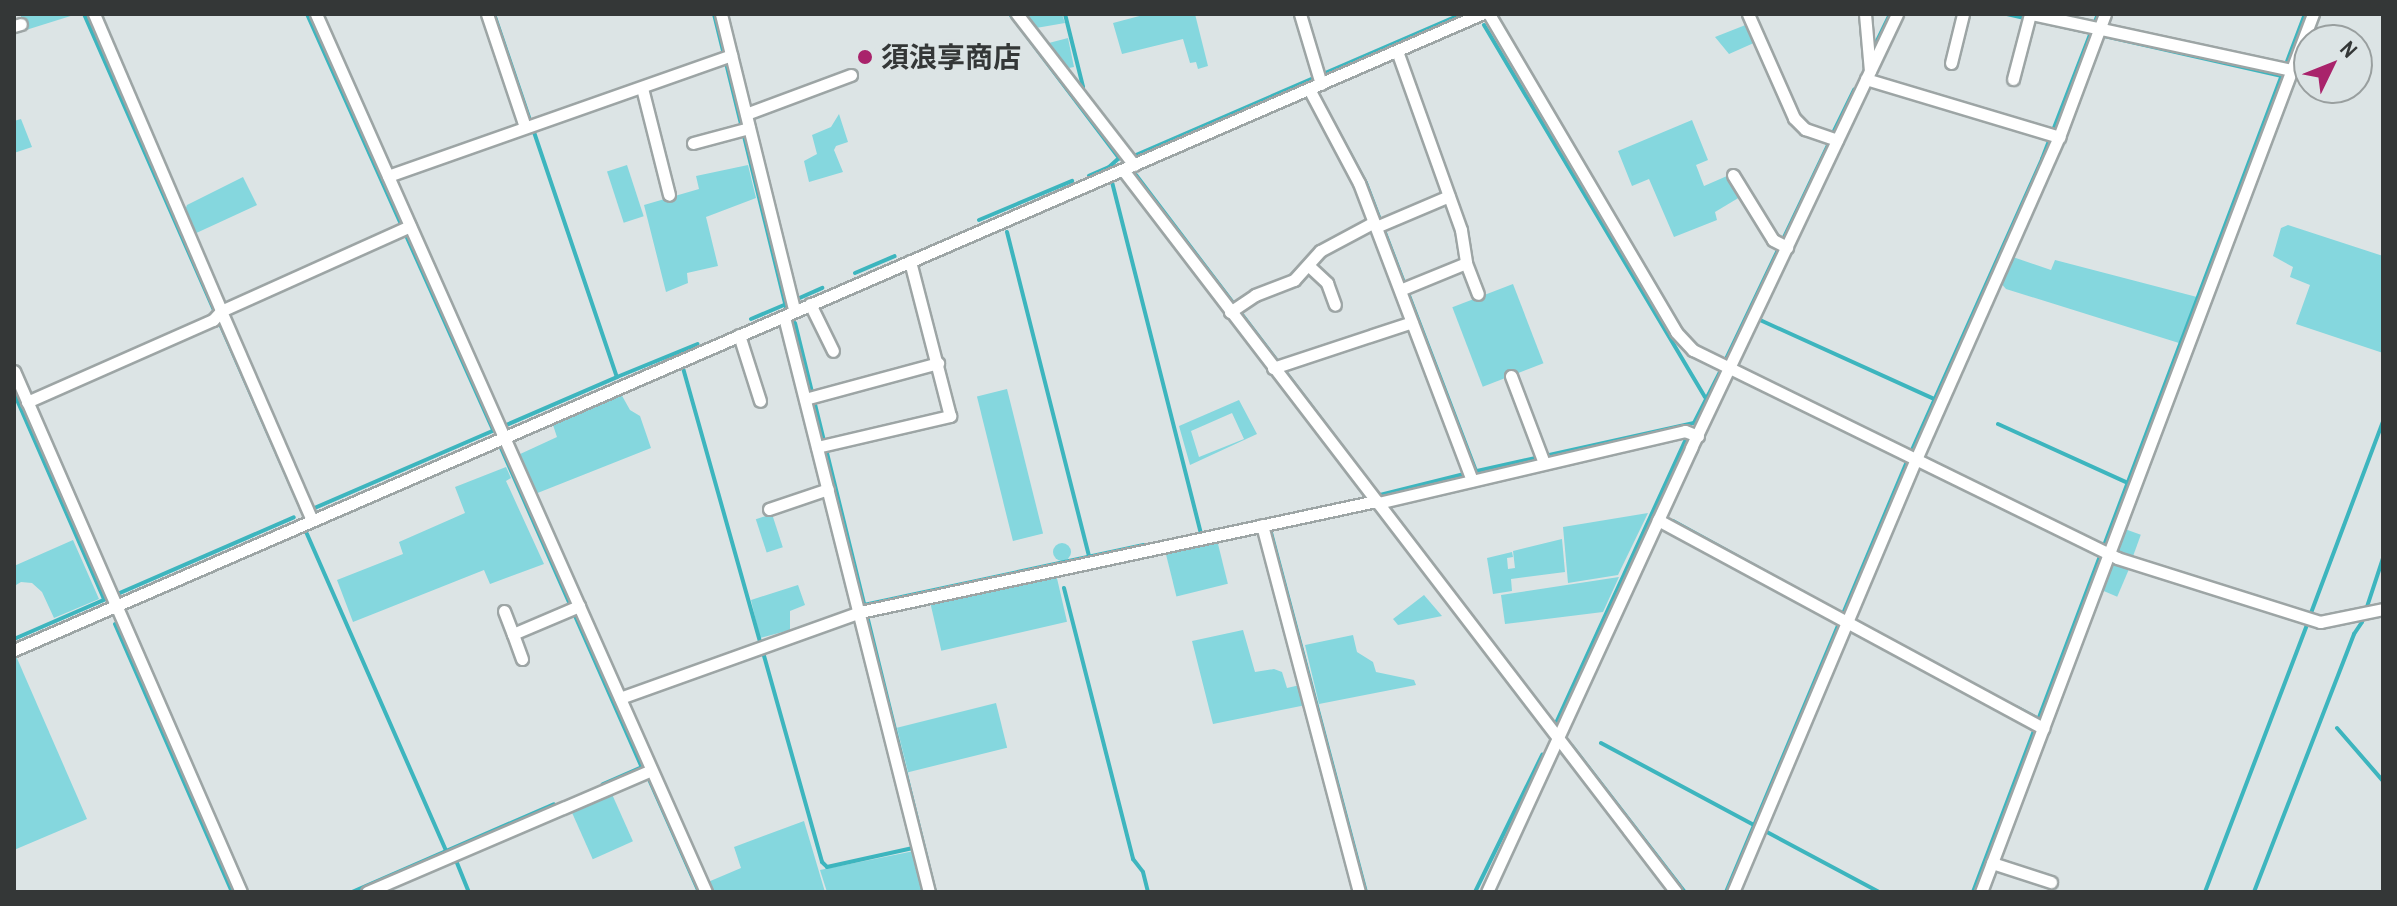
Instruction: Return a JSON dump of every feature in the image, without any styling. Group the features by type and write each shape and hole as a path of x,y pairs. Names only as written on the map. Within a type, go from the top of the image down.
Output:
{"street":[{"path":"94,14 218,315 310,514"},
{"path":"316,14 388,176 405,229 501,430 706,892"},
{"path":"487,14 530,127"},
{"path":"721,14 726,57 746,114 790,308 805,399 863,611 929,892"},
{"path":"1017,14 1377,502 1676,892"},
{"path":"1300,14 1316,81 1379,225 1471,476"},
{"path":"14,650 113,601 501,430 739,335 790,308 810,304 1128,167 1316,81 1397,51 1481,14"},
{"path":"1489,14 1676,332 1693,350 1913,455 2104,552 2320,622 2378,610"},
{"path":"1748,14 1794,118 1805,129 1837,140"},
{"path":"1865,14 1868,75"},
{"path":"1487,892 1658,520 1897,14"},
{"path":"1951,63 1963,14"},
{"path":"2013,79 2031,14 2095,32 2287,69"},
{"path":"1733,892 1913,455 2105,14"},
{"path":"1981,892 2038,725 2287,69 2313,14"},
{"path":"1397,51 1461,230 1466,263 1478,294"},
{"path":"388,176 726,57"},
{"path":"746,114 851,75"},
{"path":"1868,75 2054,135"},
{"path":"642,88 669,195"},
{"path":"693,143 749,128"},
{"path":"1733,175 1773,240 1787,247"},
{"path":"1235,309 1264,290 1287,284 1330,244 1449,196"},
{"path":"27,402 405,229"},
{"path":"817,447 950,416 910,261"},
{"path":"1403,288 1466,263"},
{"path":"1309,266 1327,283 1335,305"},
{"path":"810,304 833,351"},
{"path":"1278,366 1412,322"},
{"path":"739,335 760,401"},
{"path":"805,399 938,363"},
{"path":"14,371 241,892"},
{"path":"1511,376 1544,463"},
{"path":"620,698 863,611 1377,502 1471,476 1685,431 1698,436"},
{"path":"769,509 828,489"},
{"path":"1658,520 2038,725"},
{"path":"1266,524 1359,892"},
{"path":"513,634 579,606"},
{"path":"504,611 522,659"},
{"path":"367,892 651,770"},
{"path":"1992,863 2051,882"}],"shaded area":[{"path":"20,14 77,14 26,30"},
{"path":"1062,14 1065,23 1036,28 1027,16"},
{"path":"1147,14 1195,14 1208,66 1198,69 1196,62 1190,63 1183,39 1122,54 1113,23"},
{"path":"1748,24 1756,42 1729,54 1715,37"},
{"path":"1068,38 1074,67 1064,69 1045,44"},
{"path":"839,114 848,142 836,146 834,150 843,172 809,182 804,161 817,154 812,135 831,127"},
{"path":"21,119 32,147 14,153 14,121"},
{"path":"1692,120 1708,160 1696,165 1704,186 1727,176 1740,197 1715,212 1717,220 1674,237 1649,179 1632,186 1618,151"},
{"path":"627,165 644,216 624,223 607,171"},
{"path":"748,165 756,198 706,217 718,266 687,273 688,283 666,292 644,205 699,189 696,176"},
{"path":"243,177 257,205 192,235 184,213 187,205"},
{"path":"2288,225 2383,256 2383,353 2296,324 2310,285 2290,277 2293,267 2273,256 2281,228"},
{"path":"2010,256 2051,270 2055,260 2197,297 2179,343 2006,289 1999,281"},
{"path":"1513,284 1543,363 1483,387 1452,307"},
{"path":"1007,389 1043,534 1013,541 977,396"},
{"path":"621,394 630,410 640,416 651,448 535,494 518,455 557,437 552,422"},
{"path":"1239,400 1257,434 1190,465 1179,426","holes":["1232,413 1244,439 1199,457 1191,431"]},
{"path":"506,467 511,478 506,481 544,564 490,584 484,570 353,622 337,580 403,554 399,542 465,513 455,487"},
{"path":"1648,513 1618,575 1568,583 1563,527"},
{"path":"772,514 783,547 767,553 756,519"},
{"path":"2122,528 2141,535 2133,557 2114,551"},
{"path":"1562,539 1565,572 1511,579 1512,591 1493,594 1487,558 1512,552 1513,557 1507,558 1508,569 1515,568 1513,551"},
{"path":"73,540 99,599 54,618 42,592 32,583 16,585 14,566"},
{"path":"1217,540 1228,584 1176,596 1166,553"},
{"path":"1058,543 1066,543 1071,552 1069,559 1058,561 1053,556 1053,548"},
{"path":"2110,560 2129,568 2117,597 2098,589"},
{"path":"1056,574 1067,622 941,651 930,603"},
{"path":"1619,577 1603,612 1505,624 1501,595"},
{"path":"798,585 805,605 790,611 790,630 760,638 751,600"},
{"path":"1424,595 1442,616 1398,625 1393,619"},
{"path":"1243,630 1255,672 1274,669 1282,672 1287,688 1300,685 1306,705 1213,724 1192,641"},
{"path":"1353,635 1357,652 1373,662 1376,672 1414,680 1416,685 1319,704 1305,645"},
{"path":"14,657 87,819 14,850"},
{"path":"996,703 1007,748 908,772 897,728"},
{"path":"611,792 633,841 593,859 571,810"},
{"path":"804,821 825,892 712,892 708,882 741,868 734,847"},
{"path":"914,851 924,892 827,892 820,870"}],"waterway":[{"path":"84,14 303,513 617,377"},
{"path":"307,14 493,430"},
{"path":"494,14 617,377 698,344"},
{"path":"714,14 786,307"},
{"path":"1010,14 1119,158 1109,167 1089,176"},
{"path":"1065,14 1083,87 1080,90"},
{"path":"1306,14 1310,27"},
{"path":"1136,155 1462,14"},
{"path":"1875,45 1890,14"},
{"path":"2007,14 2283,76"},
{"path":"1726,892 1907,461 2042,159 2098,14"},
{"path":"1973,892 2305,14"},
{"path":"1484,25 1705,397"},
{"path":"1834,131 1854,90"},
{"path":"1318,94 1366,183 1476,471"},
{"path":"1725,361 1830,141"},
{"path":"1136,175 1380,496"},
{"path":"979,220 1072,181"},
{"path":"1112,182 1201,533"},
{"path":"1007,232 1089,557"},
{"path":"855,273 895,256"},
{"path":"795,300 822,288"},
{"path":"751,319 787,304"},
{"path":"1760,320 1934,399"},
{"path":"795,323 935,892"},
{"path":"683,368 822,862 827,867 913,848"},
{"path":"1694,423 1720,372"},
{"path":"14,393 104,599"},
{"path":"2311,613 2383,421"},
{"path":"1477,471 1693,423"},
{"path":"1998,424 2128,483"},
{"path":"1556,723 1685,441"},
{"path":"501,448 642,767 603,784"},
{"path":"1380,495 1468,473"},
{"path":"1390,509 1427,558"},
{"path":"14,639 294,517"},
{"path":"1673,521 1804,593"},
{"path":"1269,525 1366,892"},
{"path":"307,534 446,851"},
{"path":"864,605 1144,545"},
{"path":"2254,892 2354,634 2362,622 2383,558"},
{"path":"1064,588 1133,859 1143,872 1148,892"},
{"path":"115,624 232,892"},
{"path":"2205,892 2307,625"},
{"path":"2016,707 2039,719"},
{"path":"2337,728 2383,781"},
{"path":"1601,743 1879,892"},
{"path":"1572,746 1685,892"},
{"path":"1475,892 1542,755"},
{"path":"648,777 699,892"},
{"path":"352,892 554,804"},
{"path":"455,858 469,892"}],"place":[{"name":"須浪享商店","path":"865,57"}]}
